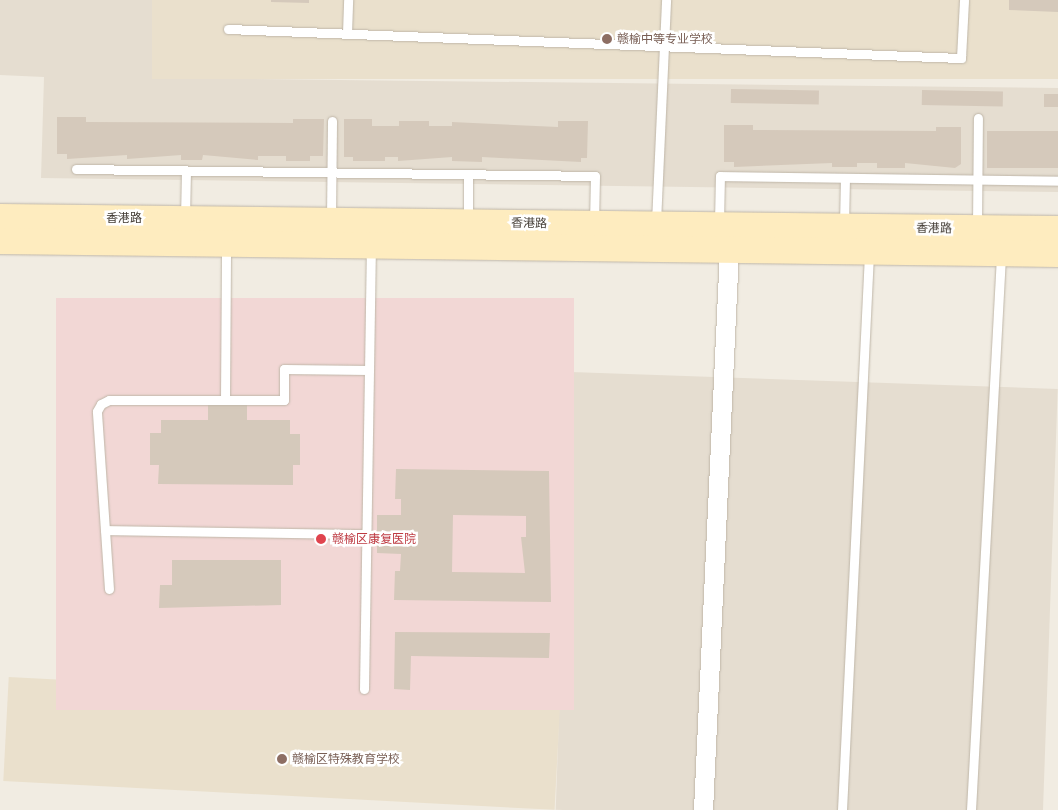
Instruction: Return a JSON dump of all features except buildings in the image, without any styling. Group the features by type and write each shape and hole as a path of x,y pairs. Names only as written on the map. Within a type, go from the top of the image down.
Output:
{"main road":[{"name":"香港路","path":"0,217 1058,230"},
{"name":"香港路","path":"0,241 1058,254"}],"street":[{"path":"703,810 729,250"}],"lane":[{"path":"347,33 348,0"},
{"path":"656,224 666,0"},
{"path":"228,29 961,58 964,0"},
{"path":"977,228 978,118"},
{"path":"331,220 332,121"},
{"path":"76,169 595,176 594,224"},
{"path":"185,218 186,170"},
{"path":"468,174 468,222"},
{"path":"719,225 720,176 1058,181"},
{"path":"844,178 844,227"},
{"path":"225,400 226,243"},
{"path":"364,689 371,245"},
{"path":"842,810 869,251"},
{"path":"971,810 1001,253"},
{"path":"110,589 97,412 102,404 284,400 284,369 369,370"},
{"path":"105,530 366,534"}],"shaded area":[{"path":"0,0 152,0 161,78 1058,88 1058,192 41,178 44,77 0,75"},
{"name":"赣榆中等专业学校","path":"152,0 1058,0 1058,79 152,79"},
{"name":"赣榆区康复医院","path":"56,298 574,298 574,710 56,710"},
{"path":"571,372 1058,389 1043,810 556,810"},
{"name":"赣榆区特殊教育学校","path":"9,677 560,706 555,810 3,781"}],"place":[{"name":"赣榆中等专业学校","path":"607,39"},
{"name":"赣榆区康复医院","path":"321,539"},
{"name":"赣榆区特殊教育学校","path":"282,759"}]}
